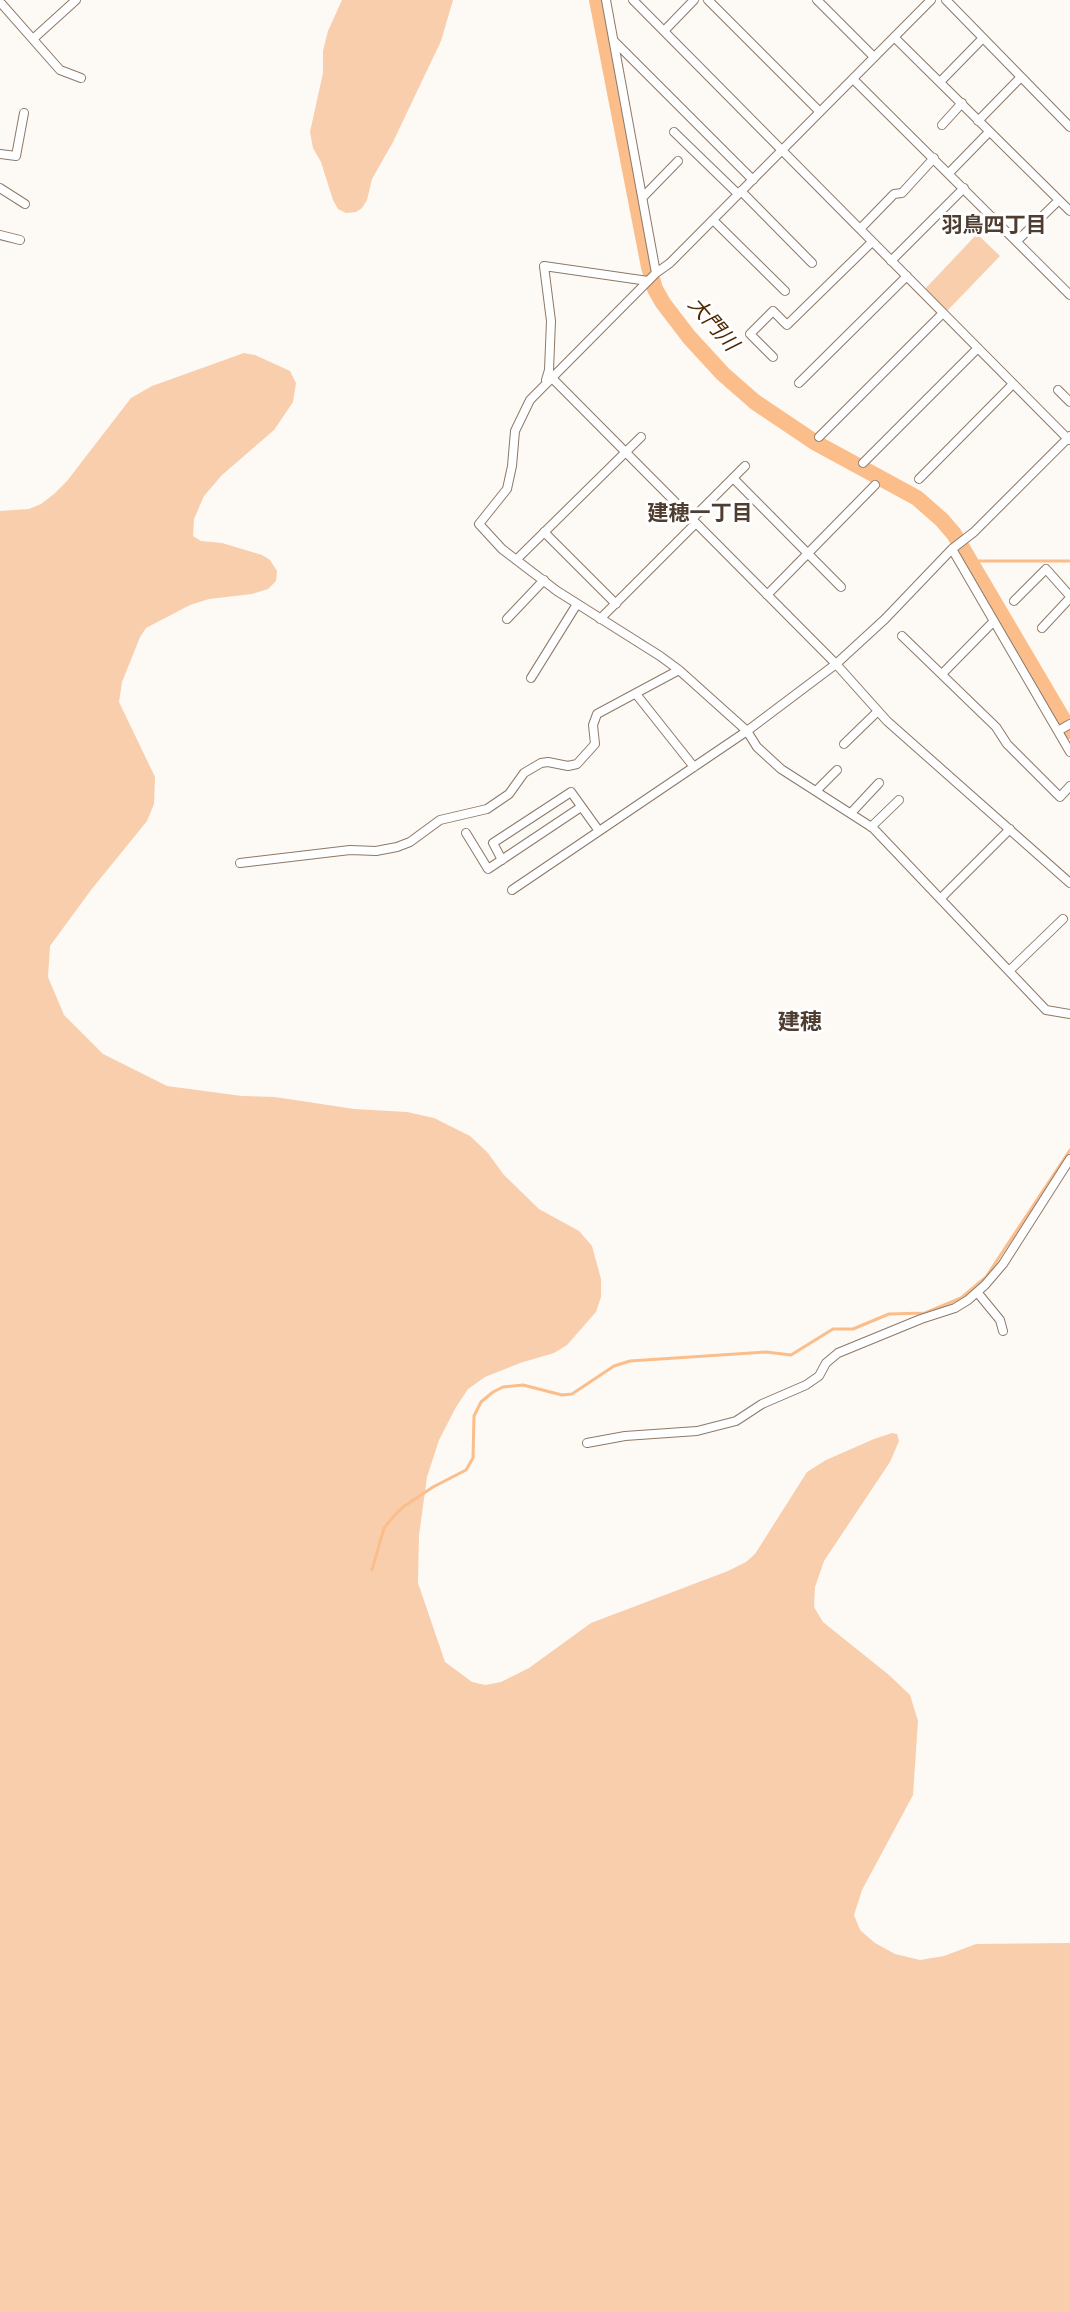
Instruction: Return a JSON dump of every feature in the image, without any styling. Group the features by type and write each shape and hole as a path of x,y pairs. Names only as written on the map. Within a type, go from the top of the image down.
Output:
{"street":[{"path":"33,39 76,0"},
{"path":"606,0 656,273"},
{"path":"512,890 747,731 836,664 885,619 952,549 1069,438 633,0"},
{"path":"664,31 694,0"},
{"path":"708,0 820,112"},
{"path":"817,0 874,57"},
{"path":"931,0 670,263 656,273 530,400 514,431 512,466 507,489 479,524 493,541 516,560 577,604 679,670 747,731 757,747 768,758 871,827 1046,1010 1070,1014"},
{"path":"946,0 1070,127"},
{"path":"0,5 60,70 81,78"},
{"path":"894,37 1070,211"},
{"path":"940,82 983,38"},
{"path":"614,40 753,180"},
{"path":"978,121 1021,77"},
{"path":"853,79 1070,294"},
{"path":"942,125 962,104"},
{"path":"0,154 16,156 24,112"},
{"path":"674,132 812,263"},
{"path":"950,173 989,132"},
{"path":"860,229 894,194 902,193 934,159"},
{"path":"643,197 678,162"},
{"path":"0,188 25,204"},
{"path":"891,261 964,188"},
{"path":"1017,241 1059,200"},
{"path":"713,220 785,291"},
{"path":"0,235 20,240"},
{"path":"773,357 750,334 773,311 787,325 872,242"},
{"path":"544,384 549,370 551,321 544,266 648,281"},
{"path":"799,383 907,276"},
{"path":"819,437 943,313"},
{"path":"863,463 978,348"},
{"path":"551,377 836,664 906,739 1070,884"},
{"path":"919,479 1014,384"},
{"path":"1058,390 1070,402"},
{"path":"516,560 641,437"},
{"path":"600,619 745,466"},
{"path":"734,478 841,587"},
{"path":"767,595 875,485"},
{"path":"544,532 616,604"},
{"path":"952,549 1070,752"},
{"path":"1014,601 1046,569 1070,597 1042,628"},
{"path":"507,619 544,580"},
{"path":"531,678 577,604"},
{"path":"942,674 994,621"},
{"path":"902,636 996,727 1007,744 1060,796 1070,786"},
{"path":"240,863 350,850 376,852 410,842 441,819 487,809 509,794 524,773 541,764 548,762 568,766 577,764 595,744 593,724 597,714 679,670"},
{"path":"636,694 694,767"},
{"path":"844,744 878,711"},
{"path":"1058,731 1070,724"},
{"path":"816,791 837,770"},
{"path":"851,813 879,783"},
{"path":"502,860 493,843 571,792 599,831"},
{"path":"871,827 898,800"},
{"path":"466,833 488,869 582,807"},
{"path":"941,898 1010,829"},
{"path":"1009,971 1063,919"},
{"path":"587,1443 625,1436 697,1431 736,1421 762,1404 806,1385 819,1376 826,1363 838,1353 921,1319 955,1308 977,1292 1003,1264 1069,1162"},
{"path":"977,1292 1000,1320 1003,1331"}],"shaded area":[{"path":"342,0 453,0 441,41 393,142 372,179 367,200 356,212 346,213 338,209 333,200 321,162 313,148 310,132 323,73 323,51 328,31"},
{"path":"977,234 1000,256 947,311 925,289"},
{"path":"244,353 255,355 290,371 296,383 293,402 274,430 222,475 204,496 194,519 193,536 201,541 222,543 262,555 270,560 277,571 276,581 268,589 252,594 209,599 190,605 146,628 140,637 122,682 119,702 155,777 154,804 147,821 91,890 50,946 48,977 64,1015 103,1054 167,1086 242,1096 275,1097 354,1109 407,1112 434,1118 470,1136 487,1152 504,1175 539,1209 579,1231 592,1246 601,1279 601,1297 596,1312 567,1345 554,1353 485,1377 468,1389 439,1440 427,1477 419,1535 418,1583 445,1662 472,1682 485,1685 501,1682 529,1668 591,1623 746,1562 755,1554 807,1472 826,1460 874,1439 892,1433 897,1434 899,1441 890,1462 824,1561 815,1587 814,1607 823,1622 889,1675 910,1695 918,1721 913,1795 862,1890 854,1915 860,1930 875,1943 895,1954 920,1960 944,1956 976,1944 1070,1943 1070,2312 0,2312 0,511 29,509 41,504 54,494 67,481 131,398 152,386"}],"waterway":[{"name":"大門川","path":"597,0 649,267 655,289 663,303 689,337 723,374 755,402 816,443 917,498 942,520 954,534 1070,731"},
{"path":"970,561 1070,561"},
{"path":"372,1570 384,1528 394,1516 403,1507 433,1487 466,1470 473,1458 474,1416 481,1402 493,1392 503,1387 523,1385 562,1395 572,1394 614,1366 630,1361 766,1352 791,1355 833,1329 853,1329 889,1314 925,1313 961,1298 986,1277 1070,1150"}],"district":[{"name":"羽鳥四丁目","path":"994,227"},
{"name":"建穂一丁目","path":"700,515"},
{"name":"建穂","path":"800,1023"}]}
